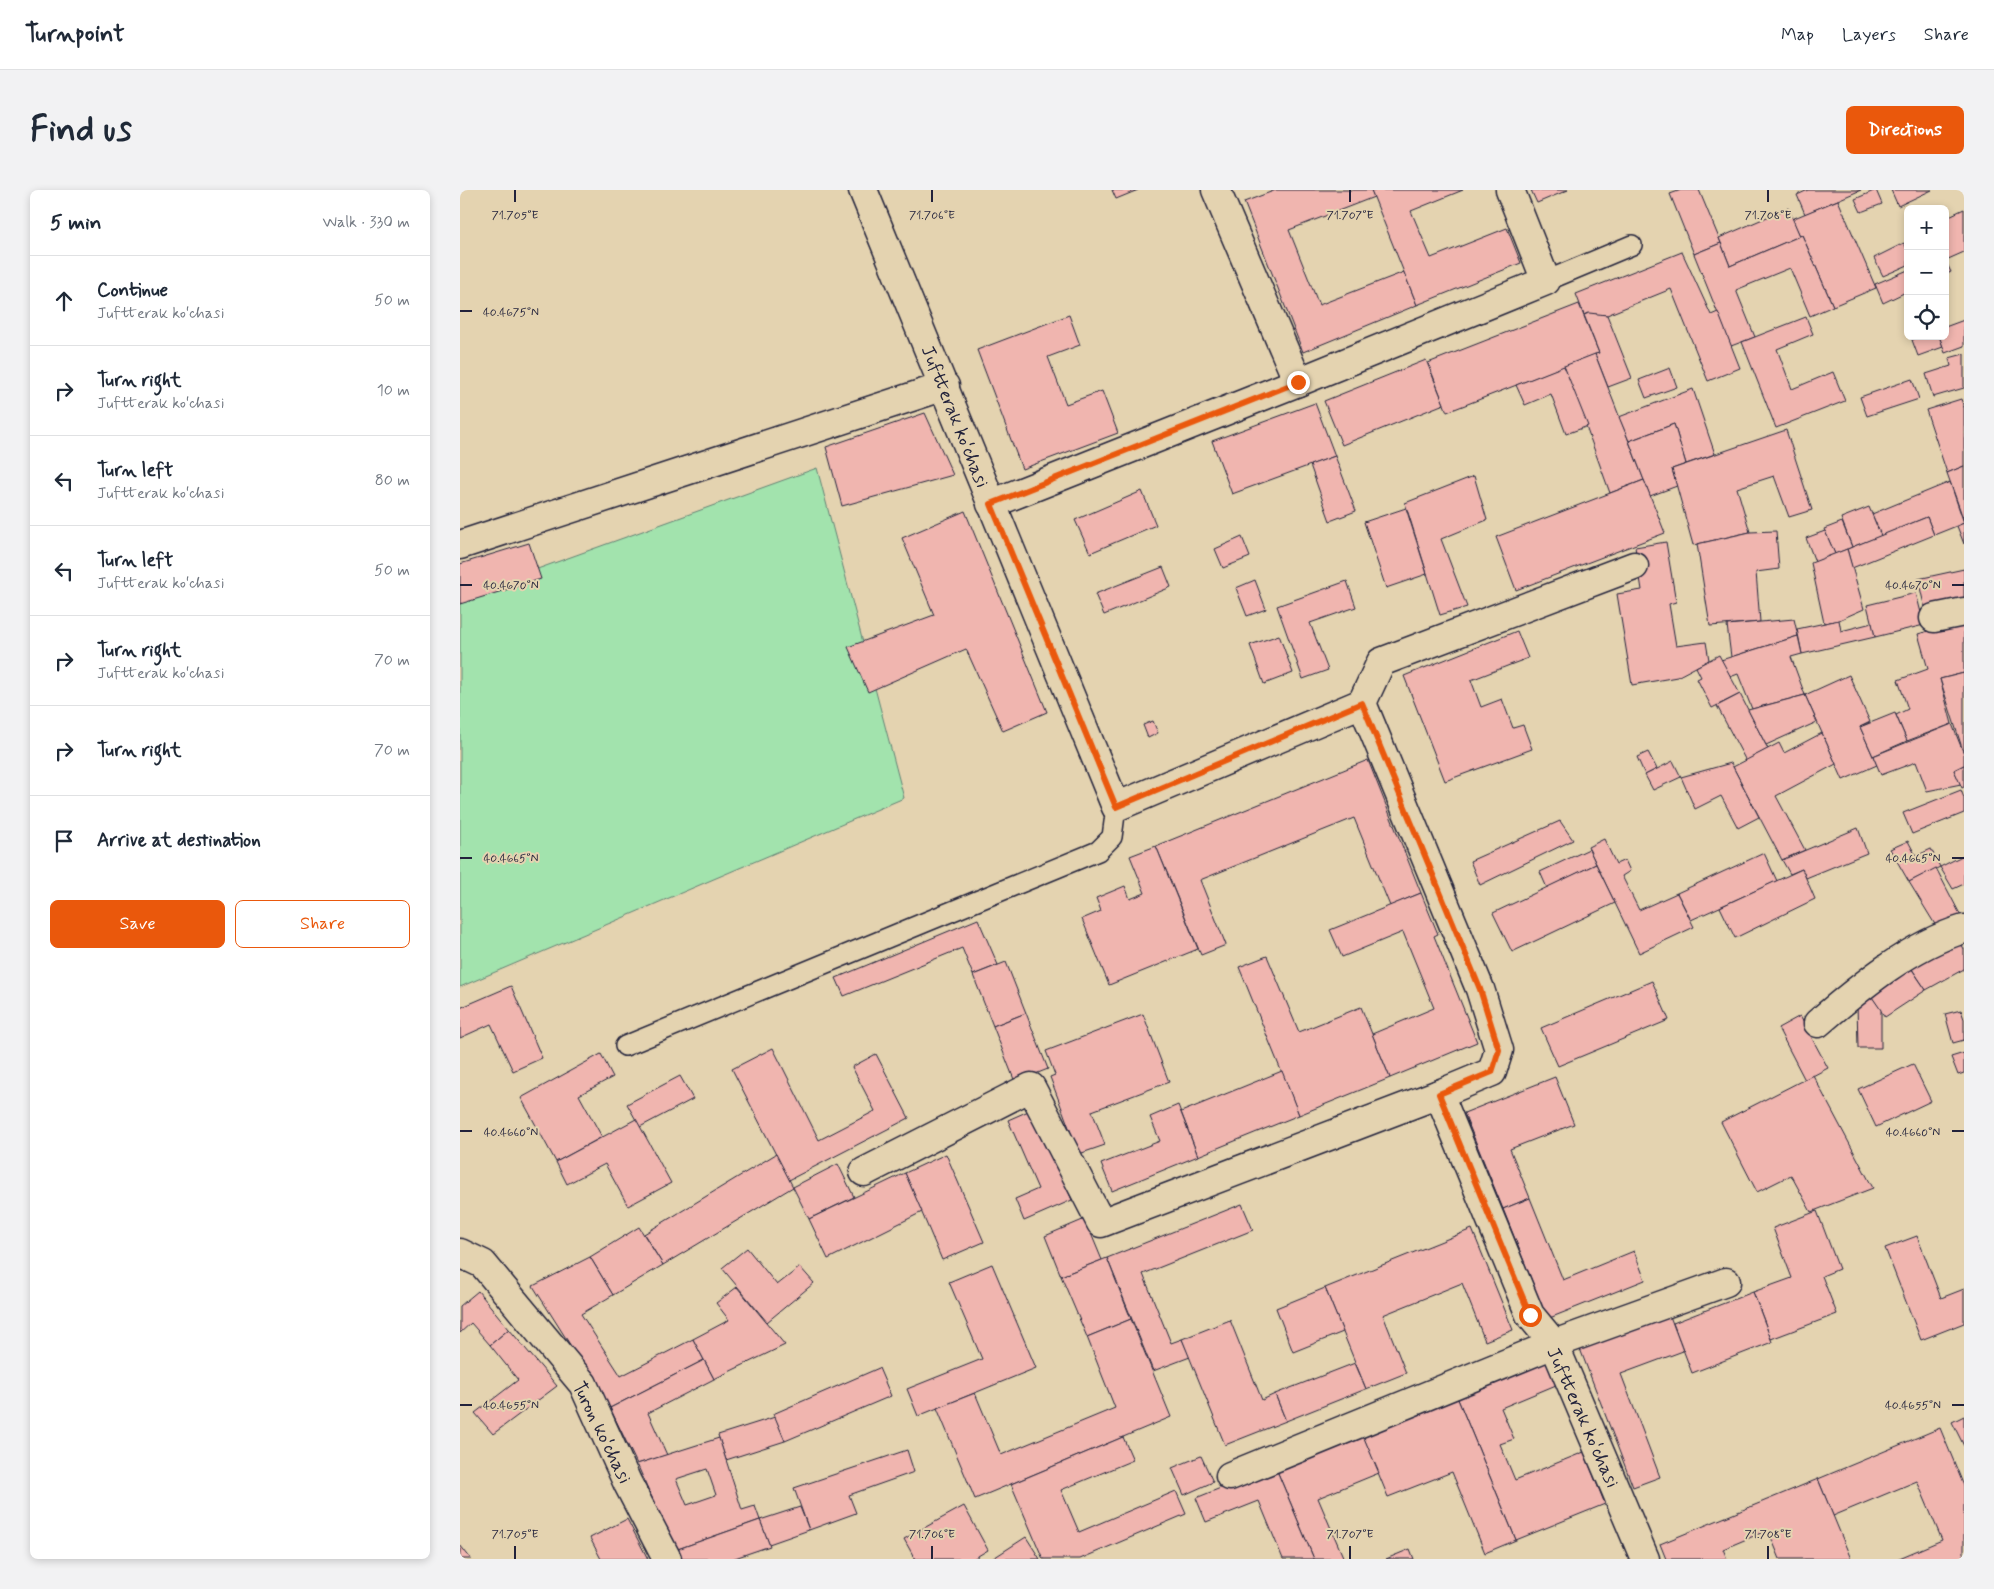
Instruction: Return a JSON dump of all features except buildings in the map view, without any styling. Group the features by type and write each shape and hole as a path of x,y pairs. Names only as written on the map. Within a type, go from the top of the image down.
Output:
{"street":[{"name":"Juftterak koʻchasi","path":"863,190 1116,807"},
{"path":"1216,190 1298,382"},
{"path":"991,504 1546,281 1510,190"},
{"path":"460,545 944,386"},
{"path":"1116,807 1362,703 1381,662 1634,566"},
{"path":"1934,618 1964,612"},
{"path":"864,1172 1031,1087 1101,1223 1492,1072 1499,1050 1480,989 1362,703"},
{"path":"1818,1023 1864,983 1914,952 1964,929"},
{"name":"Juftterak koʻchasi","path":"1439,1094 1530,1315 1554,1344 1645,1559"},
{"name":"Turon koʻchasi","path":"460,1254 483,1264 583,1384 627,1482 667,1559"},
{"path":"1230,1476 1554,1344 1726,1282"}],"lane":[{"path":"1546,281 1632,245"},
{"path":"626,1046 1098,851 1112,837 1116,807"}],"green space":[{"path":"817,468 904,798 460,987 460,597"}],"route":[{"path":"1298,382 991,504 1116,807 1362,703 1480,989 1499,1050 1492,1072 1439,1094 1530,1315"}]}
